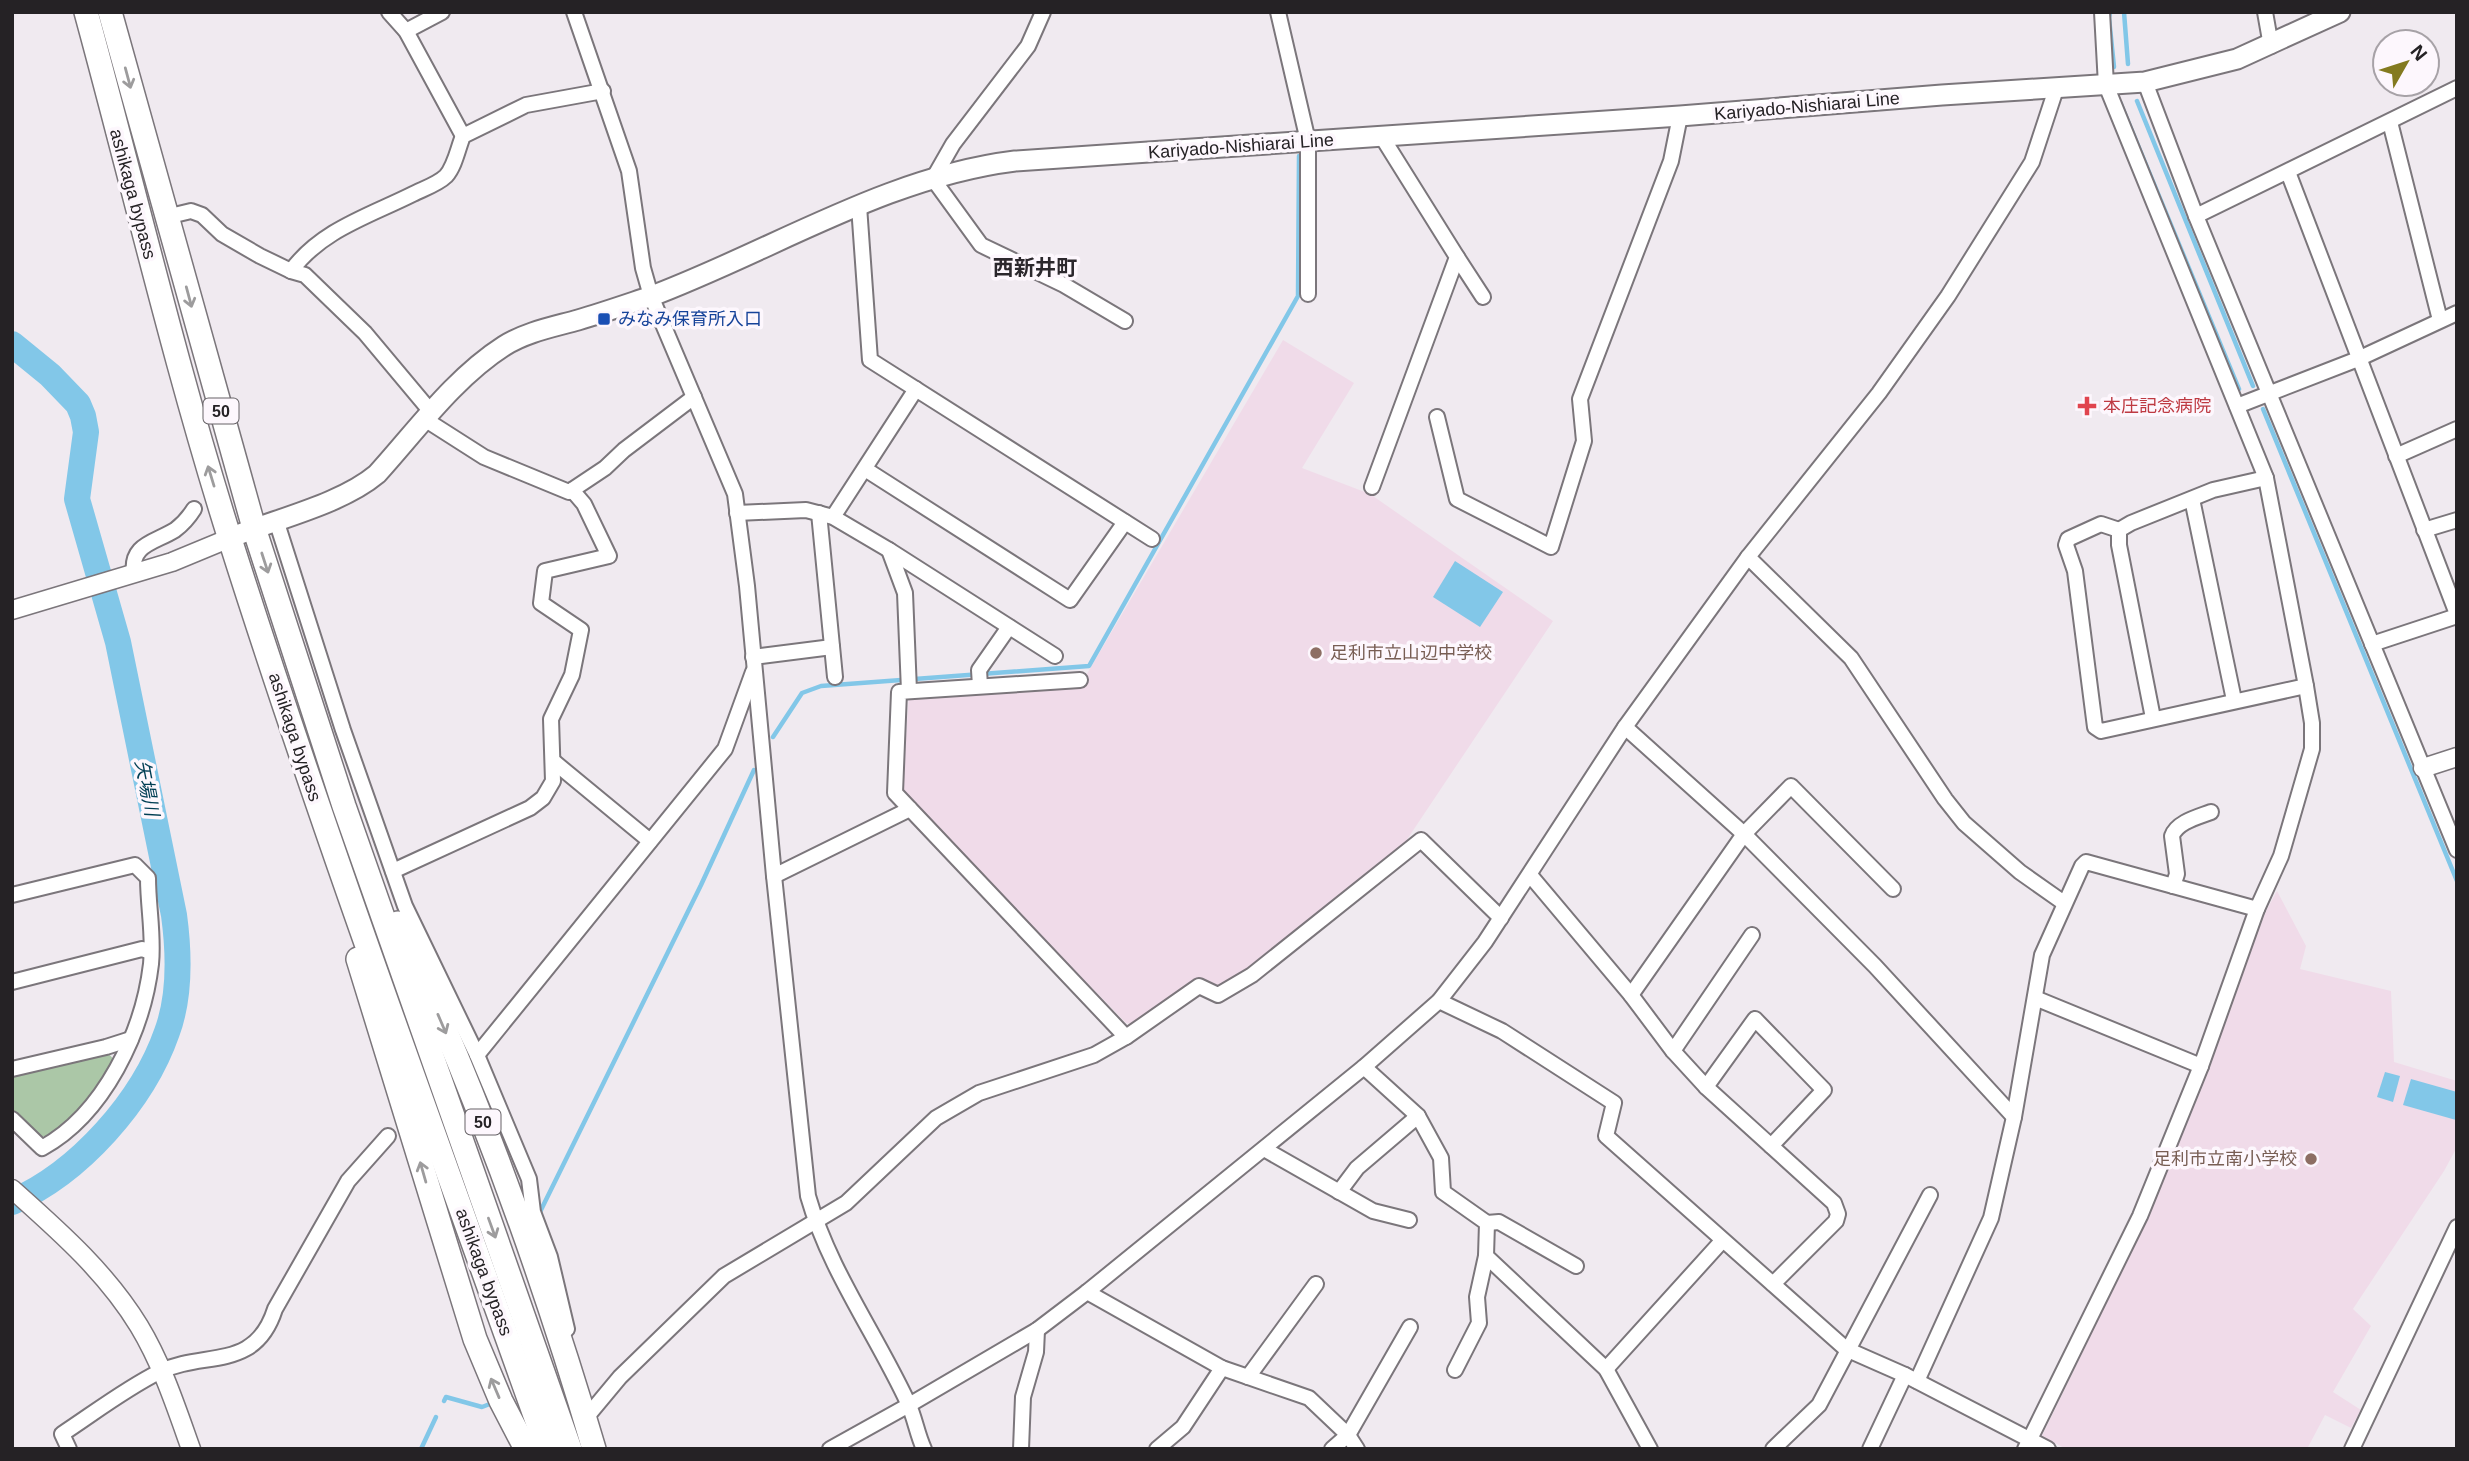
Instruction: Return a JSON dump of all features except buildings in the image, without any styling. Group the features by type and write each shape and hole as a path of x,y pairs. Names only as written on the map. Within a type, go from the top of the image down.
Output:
{"highway":[{"name":"ashikaga bypass","path":"86,12 177,362 230,538 315,798 547,1449"},
{"name":"ashikaga bypass","path":"110,12 254,528 344,806 570,1449"},
{"name":"50","path":"315,798 368,995 455,1279 475,1339 501,1401 526,1449"},
{"name":"50","path":"344,806 414,958 484,1126 533,1256 594,1449"}],"main road":[{"name":"Kariyado-Nishiarai Line","path":"230,538 336,498 367,483 472,372 505,345 526,334 651,296 859,206 964,169 1015,161 2145,82 2237,59 2271,46 2340,12"}],"street":[{"path":"389,12 406,31 463,136"},
{"path":"406,31 442,12"},
{"path":"574,12 629,171 643,268 651,296 735,494 747,586 808,1196 815,1220 844,1285 909,1405 924,1449"},
{"path":"1043,12 1028,46 953,144 933,179 981,245 1064,285 1125,321"},
{"path":"1278,12 1308,141 1308,294"},
{"path":"2028,1444 2140,1216 2201,1066 2256,909 2281,856 2312,749 2312,723 2306,686 2266,478 2106,85 2102,12"},
{"path":"2265,12 2271,46"},
{"path":"2145,82 2196,216 2457,850"},
{"path":"2196,216 2457,88"},
{"path":"830,1449 1037,1330 1264,1149 1439,1001 1485,942 1625,727 1748,556 1880,393 1948,296 2032,162 2056,89"},
{"path":"291,271 309,250 353,220 382,210 447,176 463,136 526,105 603,91"},
{"path":"1437,417 1457,499 1551,547 1584,441 1580,398 1671,161 1680,116"},
{"path":"2390,121 2440,320"},
{"path":"1382,137 1483,297"},
{"path":"2288,172 2457,615 2372,644"},
{"path":"859,206 870,360 1152,539"},
{"path":"166,217 191,211 202,215 222,234 291,271 305,275 365,333 429,416 484,457 569,492 605,468 624,450 694,397"},
{"path":"1372,487 1457,257"},
{"path":"2237,406 2358,359 2457,313"},
{"path":"835,677 826,515 865,469 916,389"},
{"path":"2396,456 2457,429"},
{"path":"865,469 1070,600 1125,522"},
{"path":"2266,478 2213,490 2119,530 2101,524 2068,539 2066,545 2075,571 2095,727 2101,731 2306,686"},
{"path":"393,871 530,808 543,797 553,781 551,719 572,675 581,630 541,603 545,571 609,556 584,504 572,490"},
{"path":"2192,499 2234,700"},
{"path":"134,574 132,562 139,550 176,529 188,519 194,509"},
{"path":"737,513 806,510 826,515 889,550 1055,656"},
{"path":"276,520 343,730 405,906 477,1055 529,1179 533,1212 550,1257 568,1332 564,1350"},
{"path":"2424,530 2457,520"},
{"path":"2119,530 2119,545 2154,718"},
{"path":"12,610 172,562 230,538"},
{"path":"889,550 905,593 909,691"},
{"path":"1748,556 1851,658 1945,799 1964,823 2020,872 2064,903"},
{"path":"980,686 979,670 1009,627"},
{"path":"754,662 832,647"},
{"path":"477,1055 725,749 754,662"},
{"path":"1080,680 899,692 895,793 1126,1037"},
{"path":"1625,727 1744,834 1875,966 2014,1117"},
{"path":"2423,768 2457,757"},
{"path":"553,761 650,841"},
{"path":"1631,995 1744,834 1791,786 1893,890"},
{"path":"774,876 910,808"},
{"path":"2173,886 2177,874 2172,836 2174,831 2178,826 2211,812"},
{"path":"585,1419 620,1377 724,1276 846,1203 936,1118 979,1093 1094,1055 1126,1037 1199,986 1218,995 1252,975 1421,840 1501,918"},
{"path":"1870,1449 1911,1378 1991,1218 2014,1117 2042,955 2082,866 2086,862 2256,909"},
{"path":"12,895 135,865 148,878 151,951 144,1002 131,1039 96,1101 55,1140 42,1147 12,1119"},
{"path":"1530,875 1631,995 1673,1051 1706,1087 1834,1203 1838,1214 1836,1221 1773,1284"},
{"path":"1673,1051 1752,935"},
{"path":"13,980 142,950 151,951"},
{"path":"2035,998 2201,1066"},
{"path":"1439,1001 1502,1031 1614,1103 1606,1136 1846,1349 1911,1378 2028,1444 2048,1449"},
{"path":"1706,1087 1755,1019 1824,1090 1771,1146"},
{"path":"12,1069 131,1039"},
{"path":"1364,1067 1418,1116 1441,1158 1443,1192 1487,1223 1499,1222 1576,1266"},
{"path":"1339,1192 1357,1168 1418,1116"},
{"path":"69,1449 62,1434 141,1381 180,1363 230,1357 267,1331 275,1309 348,1181 388,1136"},
{"path":"1264,1149 1373,1211 1409,1220"},
{"path":"12,1189 83,1254 118,1295 140,1328 162,1371 191,1449"},
{"path":"1773,1449 1819,1405 1846,1349 1930,1195"},
{"path":"1455,1370 1479,1323 1477,1297 1486,1256 1487,1223"},
{"path":"2352,1449 2457,1227"},
{"path":"1606,1369 1722,1241"},
{"path":"1486,1256 1606,1369 1650,1449"},
{"path":"1248,1377 1316,1284"},
{"path":"1087,1292 1222,1368 1309,1398 1348,1435 1357,1449"},
{"path":"1332,1449 1348,1435 1410,1328"},
{"path":"1021,1449 1023,1397 1036,1352 1037,1330"},
{"path":"1157,1449 1182,1427 1222,1368"}],"shaded area":[{"name":"足利市立山辺中学校","path":"1283,340 1354,383 1302,468 1370,494 1553,621 1400,850 1241,976 1218,990 1198,980 1131,1024 1126,1023 902,792 909,695 1081,684"},
{"name":"足利市立南小学校","path":"2277,891 2306,946 2300,969 2391,991 2394,1062 2457,1081 2457,1147 2353,1309 2371,1326 2333,1392 2361,1410 2351,1428 2325,1415 2307,1449 2066,1449 2042,1436 2149,1215 2209,1070 2243,969"}],"green space":[{"path":"108,1053 116,1062 91,1099 51,1137 39,1136 12,1111 12,1077"}],"water":[{"path":"1455,561 1503,592 1480,627 1433,597"},
{"path":"2385,1072 2400,1076 2393,1102 2377,1097"},
{"path":"2411,1079 2457,1092 2456,1120 2403,1105"}],"waterway":[{"path":"2110,12 2114,67"},
{"path":"2124,12 2128,64"},
{"path":"2137,101 2253,386"},
{"path":"2120,102 2239,389"},
{"path":"773,737 802,693 821,686 1089,666 1298,296 1299,156"},
{"name":"矢場川","path":"12,344 50,375 78,404 83,416 86,432 77,499 118,642 174,915 177,944 176,989 171,1018 156,1058 142,1084 106,1132 84,1154 61,1173 12,1202"},
{"path":"2263,409 2457,881"},
{"path":"538,1216 701,885 754,770"},
{"path":"444,1401 446,1397 482,1407 495,1402"},
{"path":"421,1449 436,1417"}],"place":[{"name":"みなみ保育所入口","path":"604,319"},
{"name":"本庄記念病院","path":"2087,406"},
{"name":"足利市立山辺中学校","path":"1316,653"},
{"name":"足利市立南小学校","path":"2311,1159"}],"district":[{"name":"西新井町","path":"1035,267"}]}
